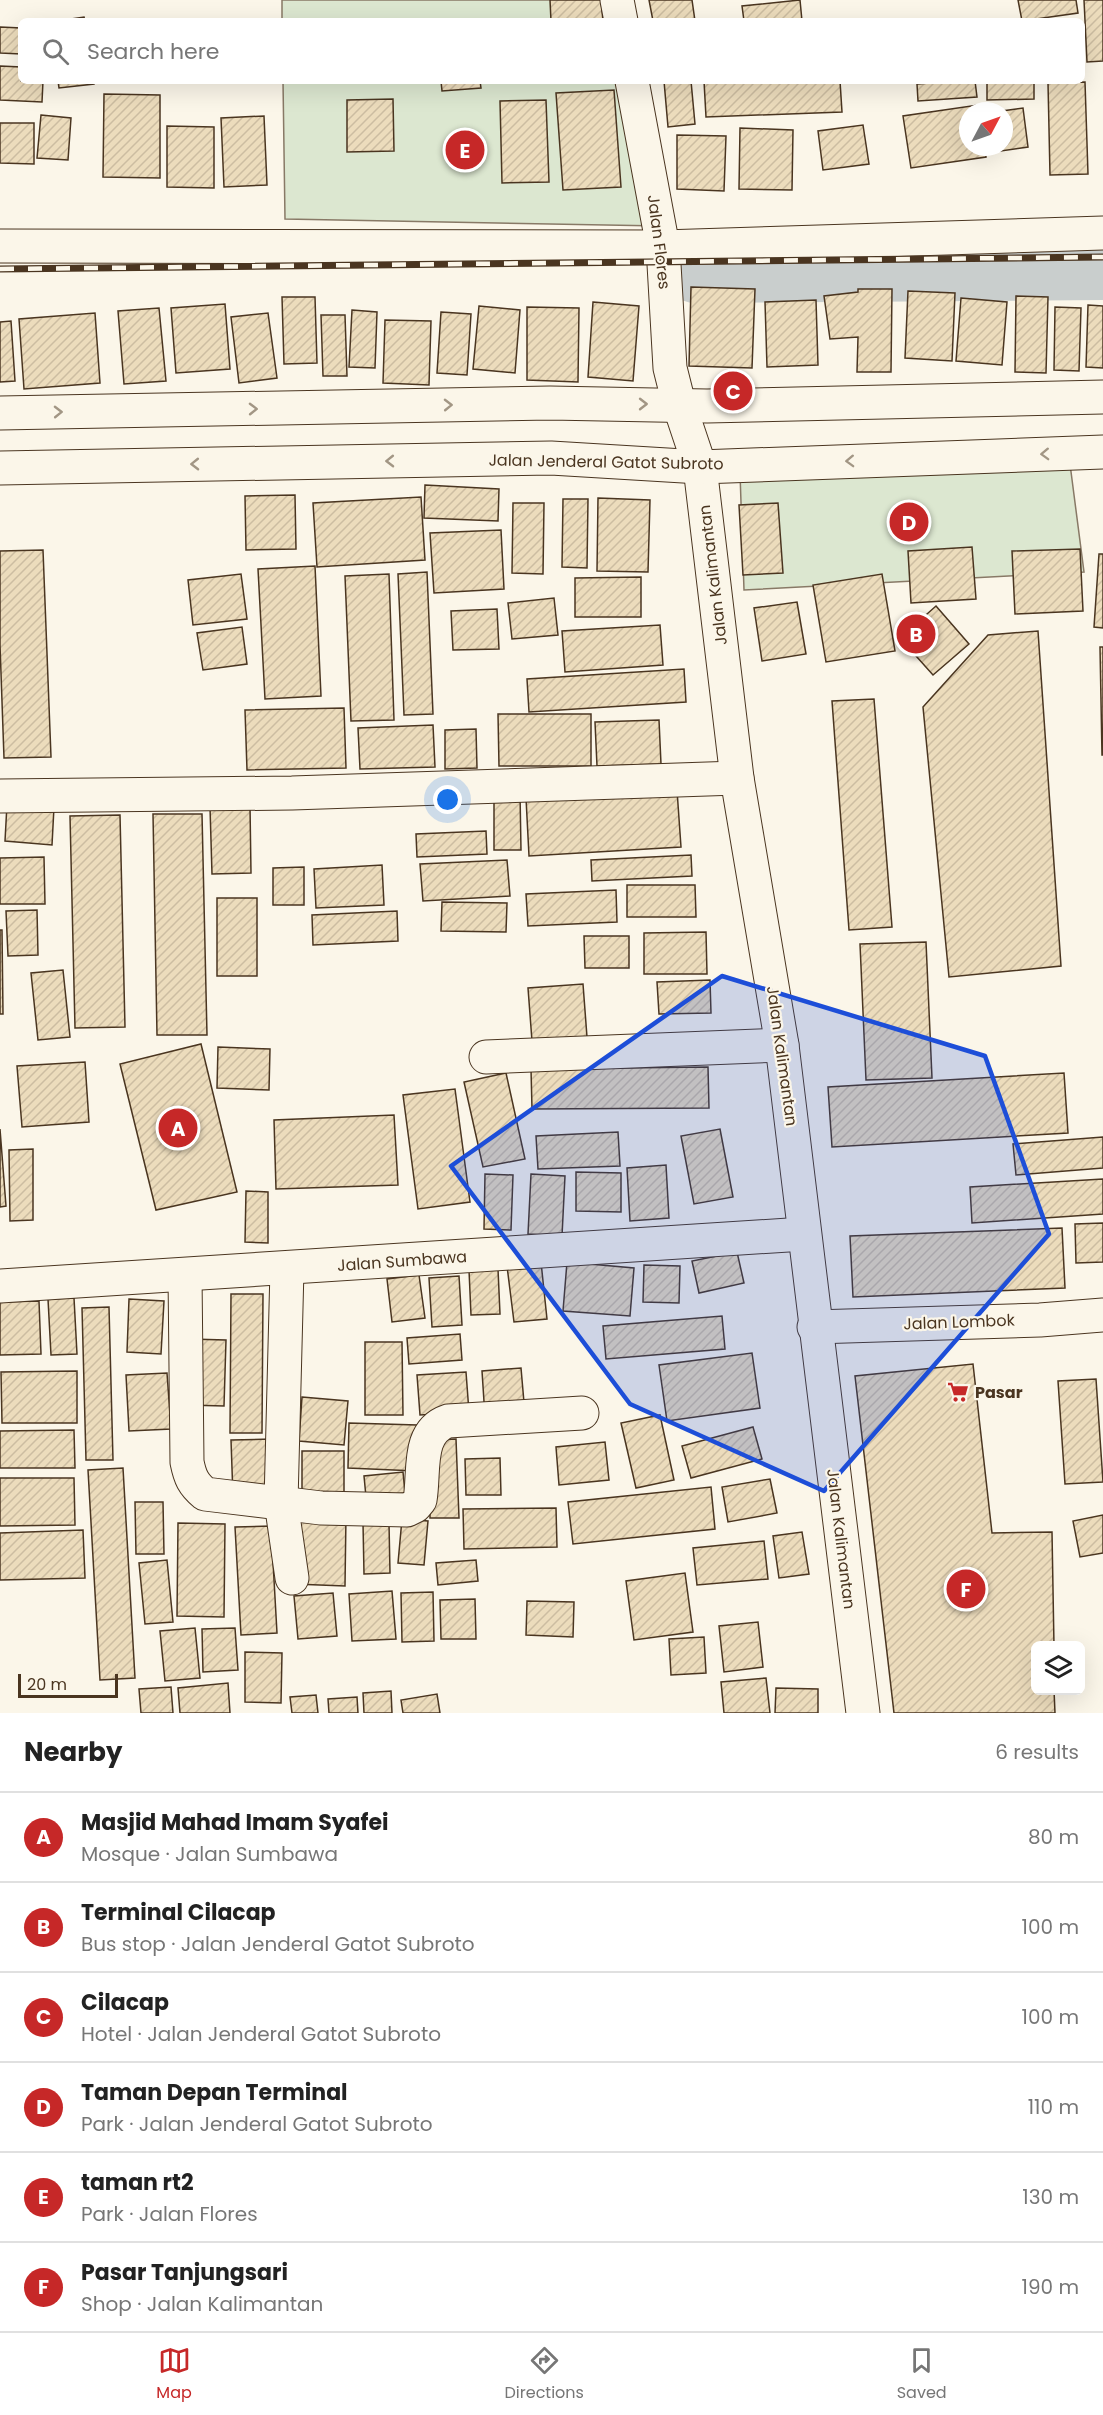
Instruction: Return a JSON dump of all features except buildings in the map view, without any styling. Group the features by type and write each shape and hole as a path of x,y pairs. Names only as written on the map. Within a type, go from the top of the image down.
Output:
{"street":[{"path":"617,0 620,18"},
{"name":"Jalan Flores","path":"633,84 663,247 670,368 679,404"},
{"path":"0,246 663,247 1103,233"},
{"path":"0,413 550,403 707,406 1103,397"},
{"name":"Jalan Kalimantan","path":"679,404 700,467 737,778 782,1044 814,1327 863,1713"},
{"name":"Jalan Jenderal Gatot Subroto","path":"0,468 551,458 700,467 1103,452"},
{"path":"0,796 292,793 737,778"},
{"path":"486,1057 782,1044"},
{"name":"Jalan Sumbawa","path":"0,1286 804,1234"},
{"path":"287,1269 281,1502 292,1578"},
{"path":"185,1275 187,1462 195,1486 205,1494 321,1508 407,1510 420,1500 425,1443 433,1428 439,1424 448,1421 582,1413"},
{"name":"Jalan Lombok","path":"814,1327 1040,1320 1103,1315"}],"highlighted area":[{"path":"722,976 985,1056 1049,1234 824,1491 630,1404 451,1166"}],"green space":[{"path":"282,0 618,0 621,18 282,18"},
{"path":"283,84 635,84 661,226 285,219"},
{"path":"1070,464 1084,572 744,590 740,473"}],"waterway":[{"path":"695,273 1103,270"}],"railway":[{"path":"0,269 1103,257"}],"place":[{"name":"taman rt2","path":"465,150"},
{"name":"Cilacap","path":"733,391"},
{"name":"Taman Depan Terminal","path":"909,522"},
{"name":"Terminal Cilacap","path":"916,634"},
{"name":"Masjid Mahad Imam Syafei","path":"178,1128"},
{"name":"Pasar","path":"958,1392"},
{"name":"Pasar Tanjungsari","path":"966,1589"}]}
